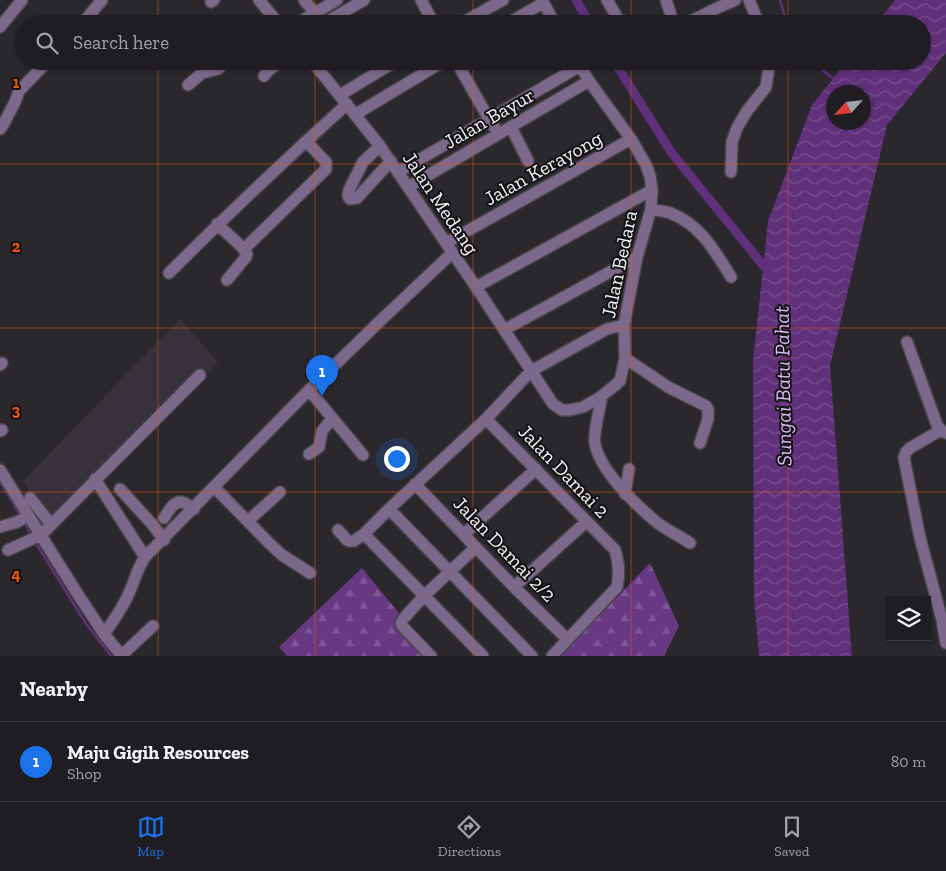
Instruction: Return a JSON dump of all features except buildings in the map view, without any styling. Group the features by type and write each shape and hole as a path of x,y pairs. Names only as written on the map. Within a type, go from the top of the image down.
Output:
{"street":[{"path":"0,27 22,0"},
{"path":"90,15 102,0"},
{"path":"259,0 272,15"},
{"path":"304,0 315,13"},
{"path":"312,15 337,0"},
{"path":"338,15 364,0"},
{"path":"421,0 429,15"},
{"path":"476,15 503,0"},
{"path":"608,0 616,15"},
{"path":"666,0 671,15"},
{"path":"698,15 712,5 735,0"},
{"path":"749,0 755,15"},
{"path":"521,15 542,1 550,15"},
{"path":"0,129 20,92 40,70"},
{"path":"188,85 202,73 214,70"},
{"path":"264,76 269,70"},
{"name":"Jalan Medang","path":"319,70 356,114 391,161 531,372"},
{"path":"169,273 217,224 306,140 343,99 383,70"},
{"path":"356,114 429,70"},
{"path":"461,70 499,134"},
{"name":"Jalan Bayur","path":"398,172 569,70"},
{"name":"Jalan Bedara","path":"531,372 553,404 562,410 583,407 599,398 620,381 624,358 624,325 637,257 651,209 652,190 646,165 632,139 583,70"},
{"path":"731,172 732,142 737,128 747,110 766,87 769,70"},
{"name":"Jalan Bayur","path":"408,186 589,81"},
{"path":"511,127 528,161"},
{"name":"Jalan Kerayong","path":"104,634 122,607 137,571 146,558 309,390 384,317 449,248 632,139"},
{"path":"244,249 326,168 326,162 306,140"},
{"path":"380,146 363,162 349,190 348,196 350,199 357,198 391,161"},
{"path":"476,287 652,190"},
{"path":"651,209 671,214 694,226 712,246 731,277"},
{"path":"217,224 248,254 227,280"},
{"path":"504,330 637,257"},
{"path":"338,530 350,541 354,541 364,534 486,418 531,372 607,329 624,325"},
{"path":"907,342 935,420 943,432 910,448 904,458 920,538 942,620 946,643"},
{"path":"624,358 668,387 706,406 708,409 708,419 700,443"},
{"path":"8,550 34,538 51,524 200,375"},
{"path":"309,390 363,455"},
{"path":"599,398 601,401 594,442 598,455 625,494 655,521 690,543"},
{"name":"Jalan Damai 2","path":"486,418 615,550 619,563 617,586 567,639"},
{"path":"309,454 319,447 322,431 332,419"},
{"path":"625,494 629,469"},
{"path":"0,470 34,538 77,593 104,634 122,656 153,626"},
{"path":"464,534 536,470"},
{"path":"95,479 146,558"},
{"name":"Jalan Damai 2/2","path":"416,484 514,587 567,639"},
{"path":"215,488 282,555 310,573"},
{"path":"120,489 164,540"},
{"path":"248,521 280,492"},
{"path":"30,498 51,524"},
{"path":"164,518 173,505 180,502 194,509"},
{"path":"389,509 532,656"},
{"path":"0,527 24,519"},
{"path":"514,587 586,522"},
{"path":"364,534 483,656"},
{"path":"431,656 401,623 424,596 476,547"},
{"path":"552,656 567,639"}],"shaded area":[{"path":"180,319 218,362 51,526 23,481"}],"green space":[{"path":"650,563 679,626 664,656 560,656"},
{"path":"362,568 434,656 287,656 279,647"}],"water":[{"name":"Sungai Batu Pahat","path":"895,0 946,0 946,53 887,125 830,366 852,656 759,656 754,599 753,361 768,221 812,105 826,87 826,130 871,130 871,85 828,85 840,70 931,70 931,15 883,15"}],"waterway":[{"path":"576,0 585,15"},
{"path":"780,0 785,15"},
{"path":"620,70 671,152 771,275"},
{"path":"822,70 836,81"},
{"path":"0,482 20,515"},
{"path":"24,522 31,535"},
{"path":"35,542 86,624 111,656"}],"place":[{"name":"Maju Gigih Resources","path":"322,396"}]}
